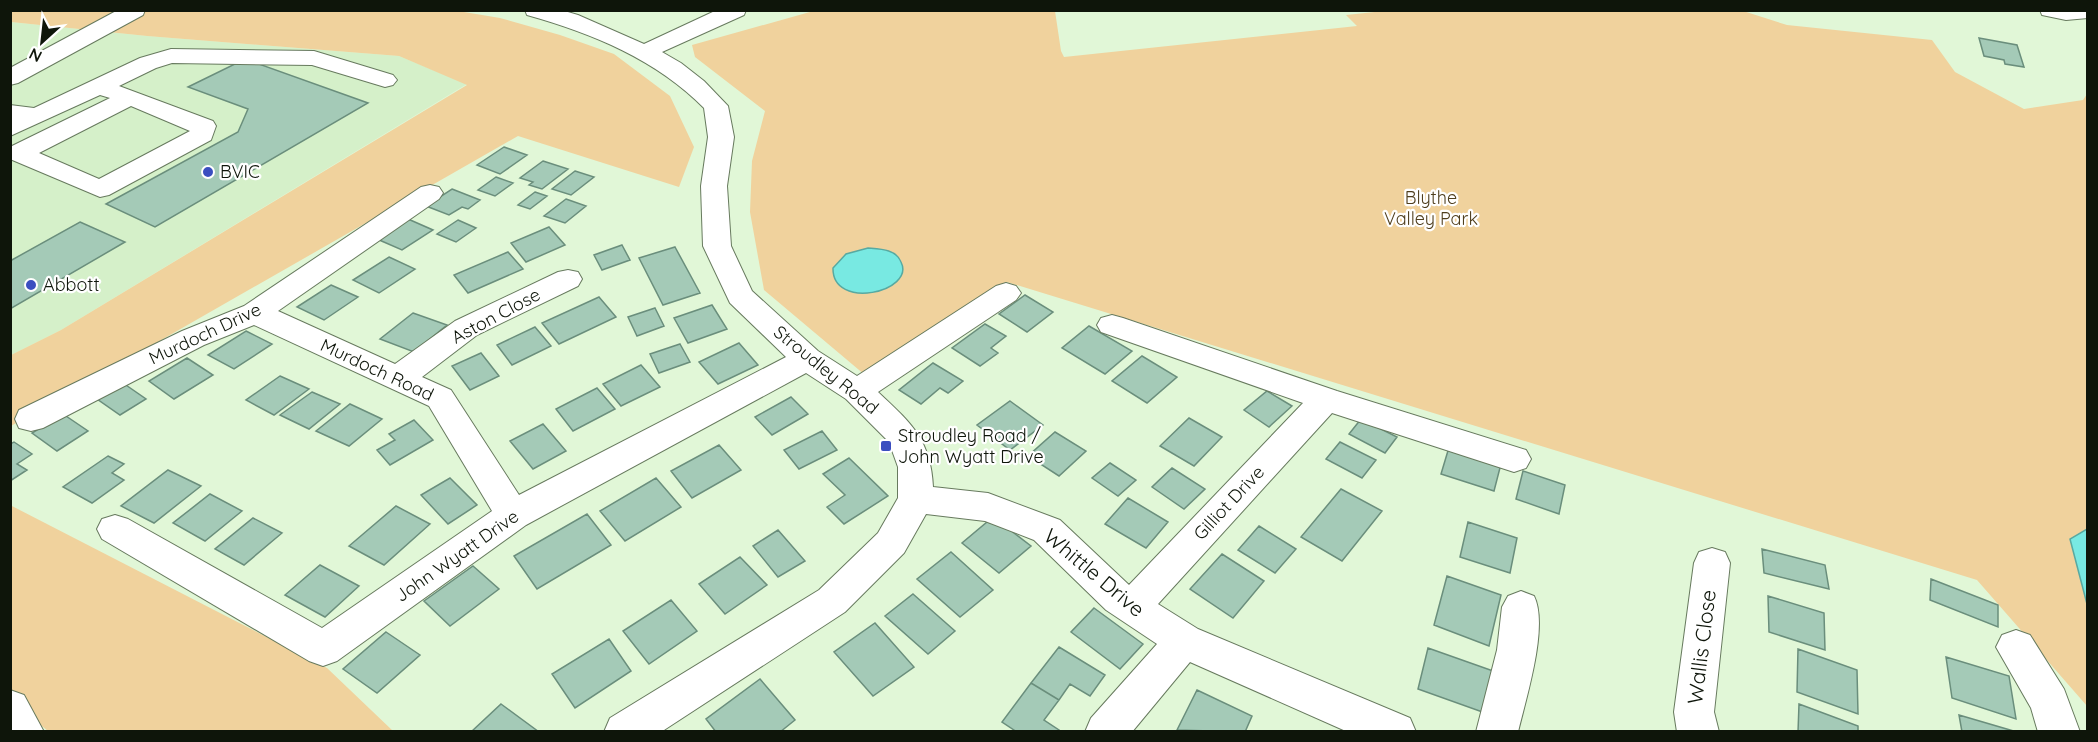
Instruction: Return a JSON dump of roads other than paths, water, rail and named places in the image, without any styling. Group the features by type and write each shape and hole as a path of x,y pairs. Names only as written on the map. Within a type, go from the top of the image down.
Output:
{"street":[{"path":"10,78 135,10"},
{"name":"Stroudley Road","path":"535,10 570,20 644,52 673,68 716,106 721,137 714,186 717,246 740,296 807,359 857,391 903,436 915,467 916,499"},
{"path":"644,52 736,10"},
{"path":"2068,12 2088,20"},
{"path":"10,129 159,58 181,56 314,58 385,80"},
{"path":"99,86 204,126 202,135 100,189 18,153 129,98"},
{"path":"10,112 37,116"},
{"name":"Murdoch Drive","path":"31,419 193,338 255,313 430,193"},
{"name":"Aston Close","path":"397,379 466,328 568,279"},
{"path":"857,391 1006,293"},
{"name":"Murdoch Road","path":"255,313 440,398 513,515"},
{"path":"1112,325 1326,399 1514,459"},
{"name":"John Wyatt Drive","path":"115,529 324,649 513,515 807,359"},
{"name":"Gilliot Drive","path":"1132,607 1326,399"},
{"path":"642,727 832,601 891,543 916,499"},
{"name":"Whittle Drive","path":"916,499 988,507 1047,530 1119,599 1184,642 1395,732"},
{"name":"Wallis Close","path":"1698,732 1694,712 1712,563"},
{"path":"1497,732 1517,650 1521,607"},
{"path":"1106,732 1184,642"},
{"path":"2016,648 2050,702 2059,732"},
{"path":"10,708 23,732"}],"water":[{"path":"868,248 887,251 899,258 902,273 897,282 872,292 858,293 845,289 836,281 833,268 846,254"},
{"path":"2087,529 2087,604 2070,539"}],"place":[{"name":"BVIC","path":"208,172"},
{"name":"Abbott","path":"31,285"},
{"name":"Stroudley Road / John Wyatt Drive","path":"886,446"}],"park label":[{"name":"Blythe Valley Park","path":"1431,208"}]}
